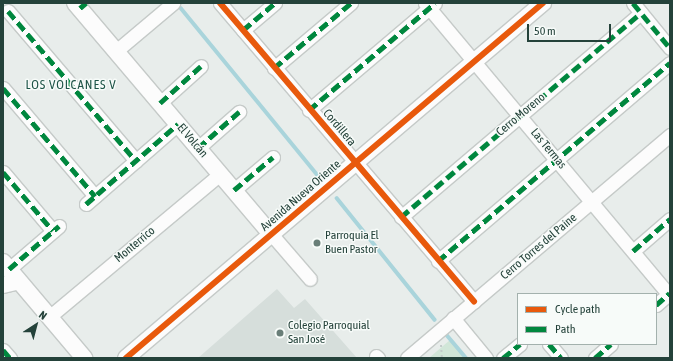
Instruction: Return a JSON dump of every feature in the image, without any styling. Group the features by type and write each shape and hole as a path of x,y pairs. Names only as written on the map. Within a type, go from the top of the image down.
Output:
{"street":[{"path":"116,51 173,3"},
{"name":"Cordillera","path":"220,3 355,164 474,301"},
{"path":"242,30 275,3"},
{"path":"274,68 351,3"},
{"name":"Avenida Nueva Oriente","path":"126,358 543,3"},
{"name":"El Volcán","path":"80,5 116,51 310,279"},
{"path":"309,110 430,5"},
{"name":"Las Termas","path":"430,5 592,202 670,294"},
{"path":"637,8 670,48"},
{"name":"Cerro Moreno","path":"401,217 520,115 637,8"},
{"path":"10,10 136,161"},
{"path":"438,260 670,63"},
{"path":"160,103 201,66"},
{"path":"3,88 90,200 178,124"},
{"path":"198,148 239,112"},
{"name":"Cerro Torres del Paine","path":"407,358 670,135"},
{"path":"234,190 273,156"},
{"path":"3,172 56,228 6,266 84,358"},
{"name":"Monterrico","path":"49,317 220,174"},
{"path":"633,251 670,219"},
{"path":"3,284 19,281"},
{"path":"657,304 670,294"},
{"path":"453,318 486,358"},
{"path":"503,358 519,345"},
{"path":"550,345 560,358"},
{"path":"595,358 610,345"},
{"path":"3,350 10,358"}],"shaded area":[{"name":"Colegio Parroquial San José","path":"277,289 294,308 305,299 357,358 198,358"}],"green space":[{"path":"450,340 465,358 429,358"}],"waterway":[{"path":"181,8 317,174"},
{"path":"337,198 435,320"},
{"path":"447,335 466,358"}],"marked path":[{"path":"80,8 86,3"},
{"path":"243,30 275,3"},
{"path":"274,68 351,3"},
{"path":"309,110 435,3"},
{"path":"633,3 670,48"},
{"path":"8,11 136,161"},
{"path":"401,217 641,13"},
{"path":"438,261 670,63"},
{"path":"160,103 201,66"},
{"path":"3,88 95,196"},
{"path":"198,148 239,112"},
{"path":"86,204 178,124"},
{"path":"234,190 273,157"},
{"path":"3,172 53,231"},
{"path":"633,251 670,219"},
{"path":"9,269 59,226"},
{"path":"657,304 670,293"},
{"path":"503,358 519,345"},
{"path":"550,345 561,358"},
{"path":"595,358 610,345"},
{"path":"3,350 10,358"}],"cycle path":[{"path":"220,3 474,301"},
{"path":"126,358 543,3"}],"place":[{"name":"Parroquia El Buen Pastor","path":"317,243"},
{"name":"Colegio Parroquial San José","path":"280,333"}],"district":[{"name":"LOS VOLCANES V","path":"71,85"}]}
